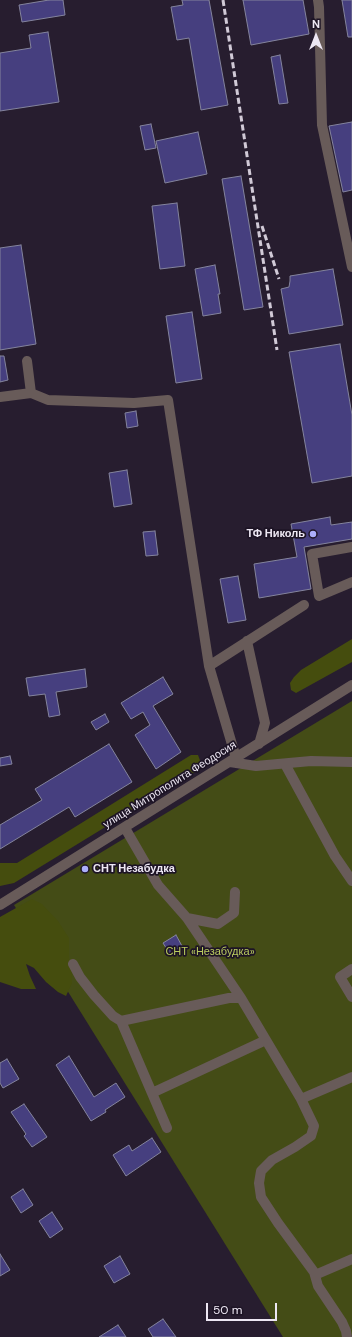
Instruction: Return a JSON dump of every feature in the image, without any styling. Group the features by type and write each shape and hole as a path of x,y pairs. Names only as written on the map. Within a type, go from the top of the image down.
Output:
{"street":[{"path":"318,0 322,125 352,267"},
{"path":"27,361 31,393"},
{"path":"0,397 31,393 48,400 134,403 168,400 209,666 233,760 256,766 311,761 352,762"},
{"path":"352,547 312,554 319,596 352,582"},
{"path":"209,666 304,605"},
{"path":"247,641 265,723 259,744"},
{"name":"улица Митрополита Феодосия","path":"0,905 352,685"},
{"path":"285,764 335,856 352,881"},
{"path":"125,828 158,885 187,918 241,998 301,1099 314,1126 311,1136 272,1160 262,1171 259,1183 262,1197 278,1223 314,1272 318,1286 342,1322 347,1337"},
{"path":"187,918 218,924 234,913 235,892"},
{"path":"73,964 80,977 94,995 113,1016 121,1021 167,1128"},
{"path":"352,969 340,977 352,997"},
{"path":"121,1021 229,998 241,998"},
{"path":"152,1092 266,1040"},
{"path":"301,1099 352,1077"},
{"path":"315,1275 352,1259"}],"green space":[{"path":"352,639 352,662 296,693 291,690 290,683 301,670"},
{"name":"СНТ «Незабудка»","path":"352,701 352,1335 347,1337 283,1337 14,905"},
{"path":"191,755 198,755 201,763 200,769 14,883 0,886 0,863 17,863"},
{"path":"32,899 42,904 58,921 69,938 69,964 72,974 72,983 66,996 58,992 46,982 34,968 26,964 36,989 21,989 0,982 0,917"}],"building":[{"path":"49,0 63,0 65,15 22,22 19,5"},
{"path":"182,0 209,0 228,105 201,110 189,38 177,40 171,7 183,5"},
{"path":"243,0 303,0 309,34 251,45"},
{"path":"342,0 352,0 352,37 348,37"},
{"path":"48,32 59,102 0,111 0,53 31,48 29,35"},
{"path":"280,55 288,103 279,104 271,57"},
{"path":"352,122 352,190 343,192 329,126"},
{"path":"151,124 156,148 145,150 140,126"},
{"path":"198,132 207,174 165,183 156,141"},
{"path":"241,176 263,307 244,310 222,179"},
{"path":"177,203 185,266 160,269 152,206"},
{"path":"21,245 36,344 0,350 0,248"},
{"path":"215,265 220,294 218,294 221,313 203,316 195,269"},
{"path":"333,269 343,325 289,334 281,289 289,287 290,276"},
{"path":"192,312 202,379 176,383 166,316"},
{"path":"340,344 352,415 352,476 312,483 289,352"},
{"path":"0,356 4,356 8,380 0,382"},
{"path":"136,411 138,426 127,428 125,413"},
{"path":"127,470 132,504 114,507 109,473"},
{"path":"330,517 331,525 352,522 352,539 304,547 311,589 259,598 254,564 297,557 291,524"},
{"path":"155,531 158,555 146,556 143,532"},
{"path":"238,576 246,620 228,623 220,579"},
{"path":"85,669 87,687 56,692 60,715 49,717 45,694 29,696 26,678"},
{"path":"163,677 173,694 153,706 181,752 156,769 135,735 150,725 143,712 131,719 121,703"},
{"path":"105,714 109,722 96,730 91,722"},
{"path":"109,744 132,782 75,817 69,807 0,849 0,825 42,800 35,789"},
{"path":"10,756 12,764 0,766 0,758"},
{"path":"176,935 182,946 170,954 163,943"},
{"path":"69,1056 94,1097 116,1083 125,1097 105,1110 106,1112 91,1121 56,1065"},
{"path":"7,1059 19,1079 3,1088 0,1083 0,1063"},
{"path":"24,1104 47,1137 32,1147 24,1136 26,1134 11,1112"},
{"path":"152,1138 161,1152 126,1176 113,1155 129,1145 132,1151"},
{"path":"23,1189 33,1205 21,1213 11,1197"},
{"path":"52,1212 63,1229 50,1238 39,1221"},
{"path":"0,1254 10,1270 0,1276"},
{"path":"120,1256 130,1274 114,1283 104,1266"},
{"path":"163,1319 176,1337 153,1337 148,1329"},
{"path":"118,1325 126,1337 99,1337"}],"railway":[{"path":"223,0 277,350"},
{"path":"262,226 279,279"}],"place":[{"name":"ТФ Николь","path":"313,534"},
{"name":"СНТ Незабудка","path":"85,869"}]}
